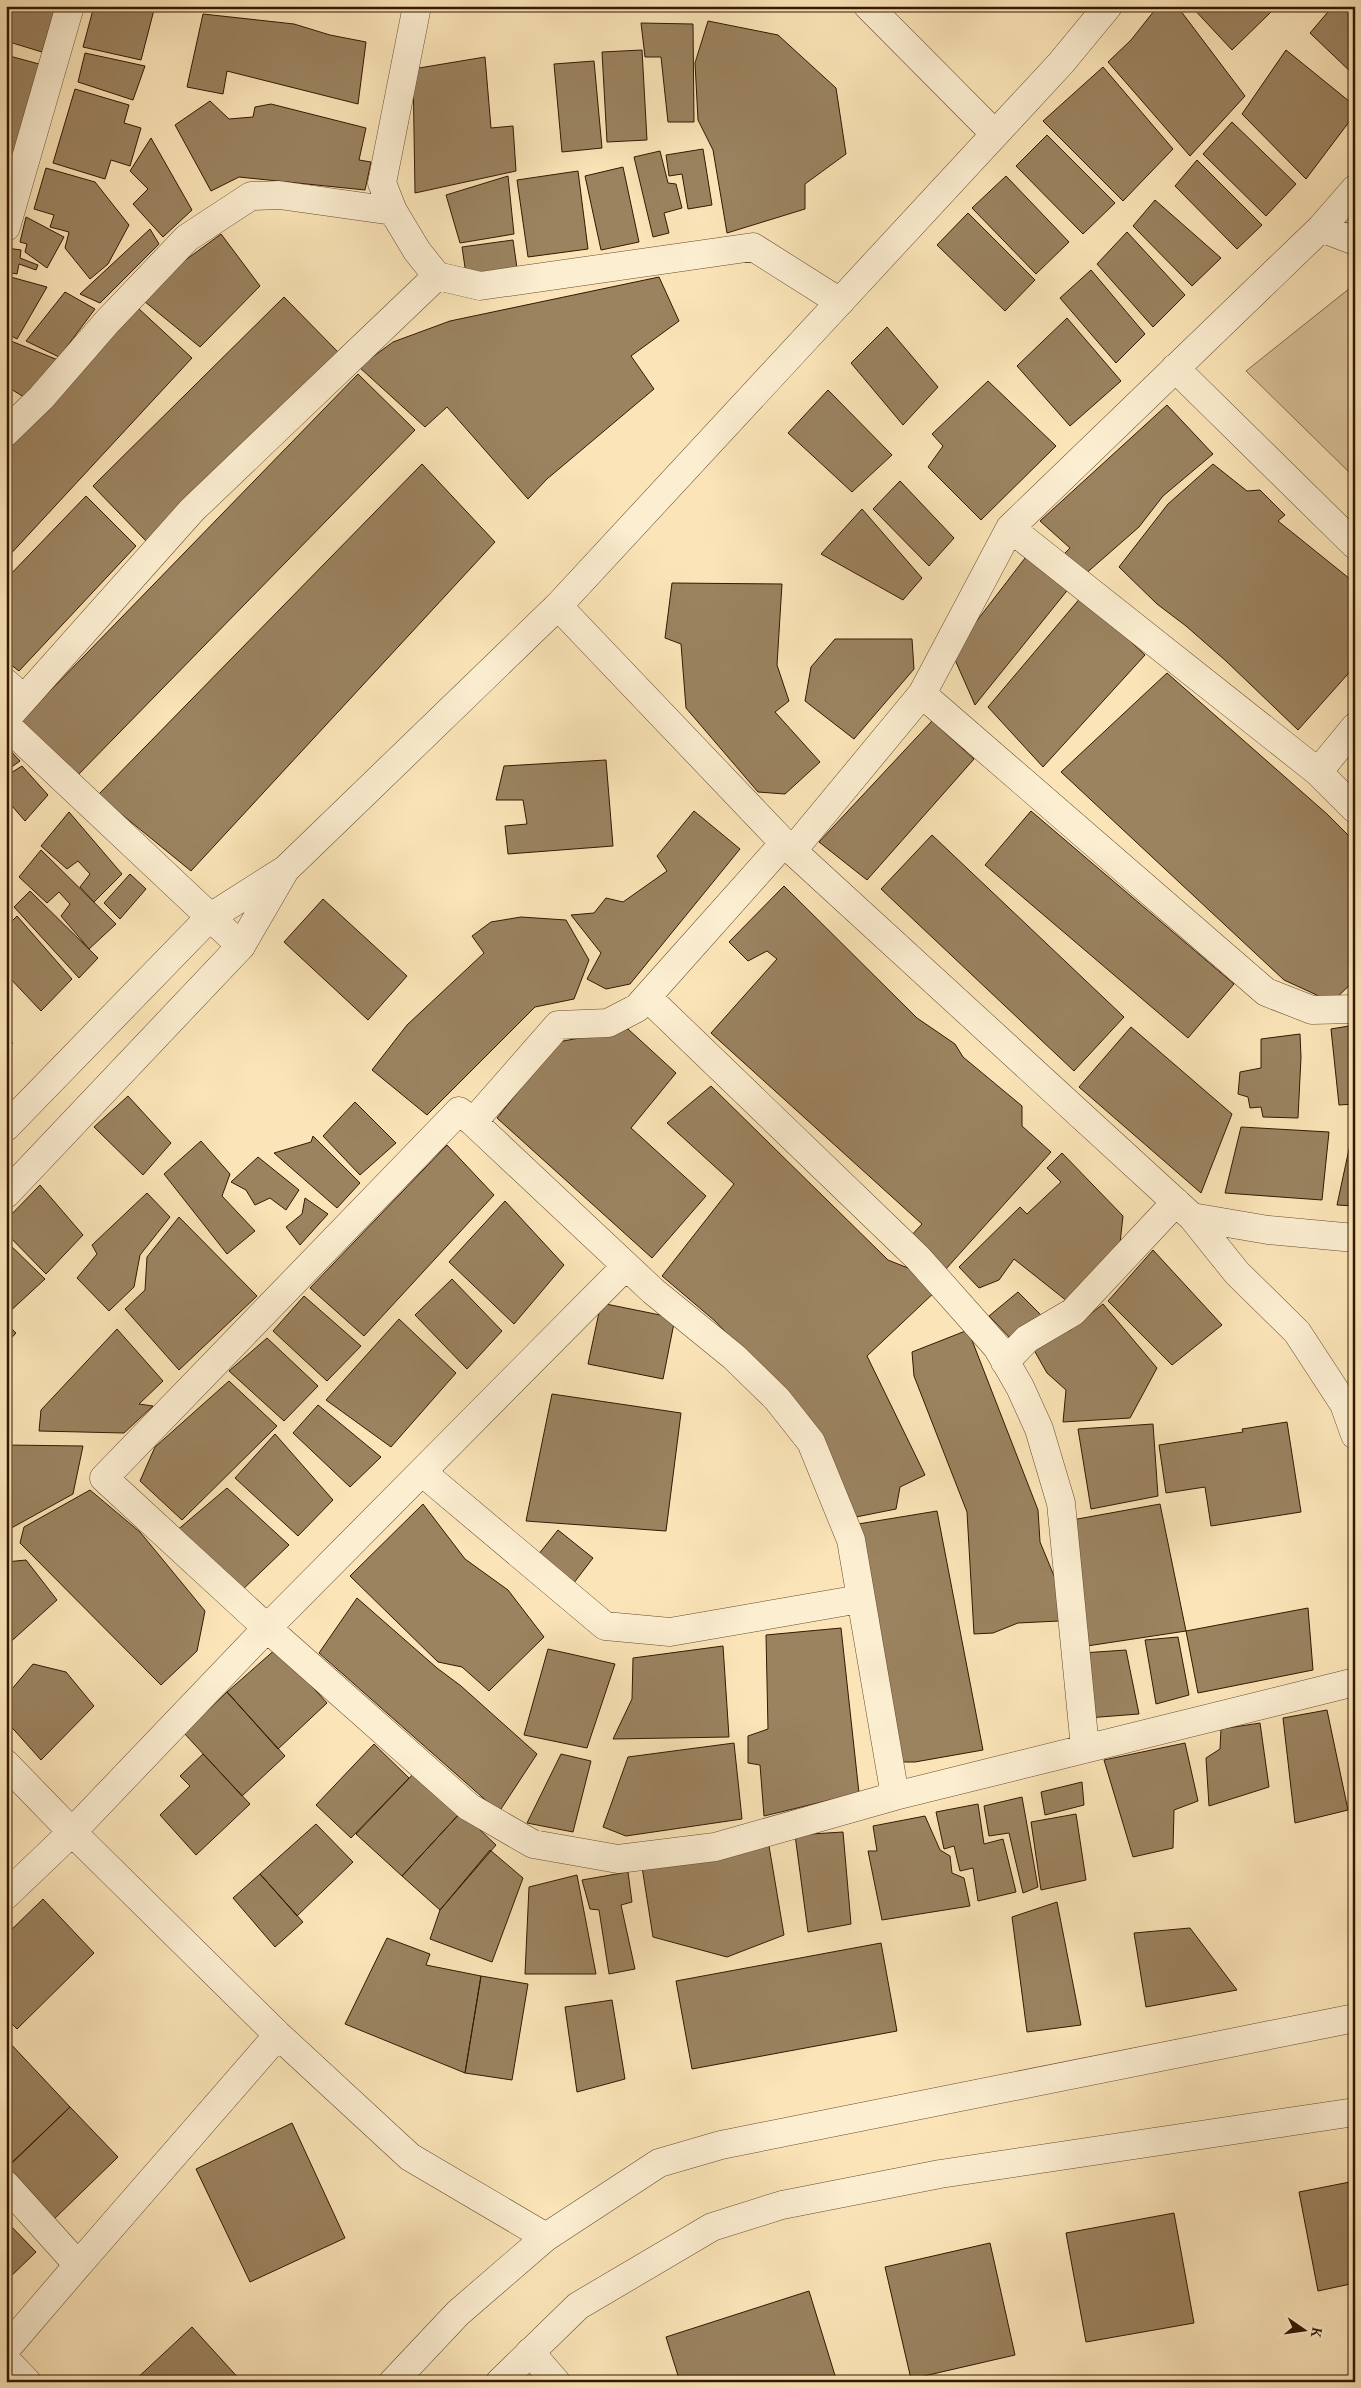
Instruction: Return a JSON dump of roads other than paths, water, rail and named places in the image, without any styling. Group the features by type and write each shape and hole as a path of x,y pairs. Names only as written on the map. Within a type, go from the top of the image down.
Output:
{"street":[{"path":"6,227 13,186 70,6"},
{"path":"417,6 382,183 394,211 417,251 437,276 480,286 753,246 840,302"},
{"path":"868,6 995,134"},
{"path":"6,1127 209,918 286,868 558,606 1061,63 1108,6"},
{"path":"473,1122 558,1025 608,1023 637,1008 788,846 922,694 1010,528 1321,228 1355,189"},
{"path":"6,432 187,238 251,196 279,194 394,211"},
{"path":"1321,228 1355,241"},
{"path":"12,700 192,510 437,276"},
{"path":"1176,368 1355,545"},
{"path":"1010,528 1318,772 1355,809"},
{"path":"558,606 788,846 1184,1209 1237,1273 1297,1332 1344,1404 1355,1434"},
{"path":"922,694 1266,992 1312,1010 1355,1009"},
{"path":"6,725 209,918 241,946"},
{"path":"1318,772 1355,727"},
{"path":"6,1194 241,946 286,868"},
{"path":"647,997 918,1258 997,1347 1020,1387 1039,1430 1061,1503 1085,1748"},
{"path":"896,1796 851,1540 811,1442 777,1398 734,1357 626,1266 459,1111 104,1478 267,1628 469,1807 533,1844 618,1859 715,1847 896,1796 1355,1682"},
{"path":"1184,1209 1268,1230 1355,1238"},
{"path":"1005,1362 1028,1339 1073,1312 1184,1209"},
{"path":"6,1895 72,1832 267,1628 626,1266"},
{"path":"422,1472 605,1626 670,1632 860,1598"},
{"path":"6,1764 72,1832 278,2035 410,2157 546,2237"},
{"path":"393,2382 458,2313 546,2237 659,2163 721,2145 1355,2018"},
{"path":"6,2349 278,2035"},
{"path":"500,2382 578,2306 712,2227 782,2205 940,2174 1355,2112"},
{"path":"6,2185 78,2265"},
{"path":"530,2352 556,2382"},
{"path":"6,2360 27,2382"}]}
